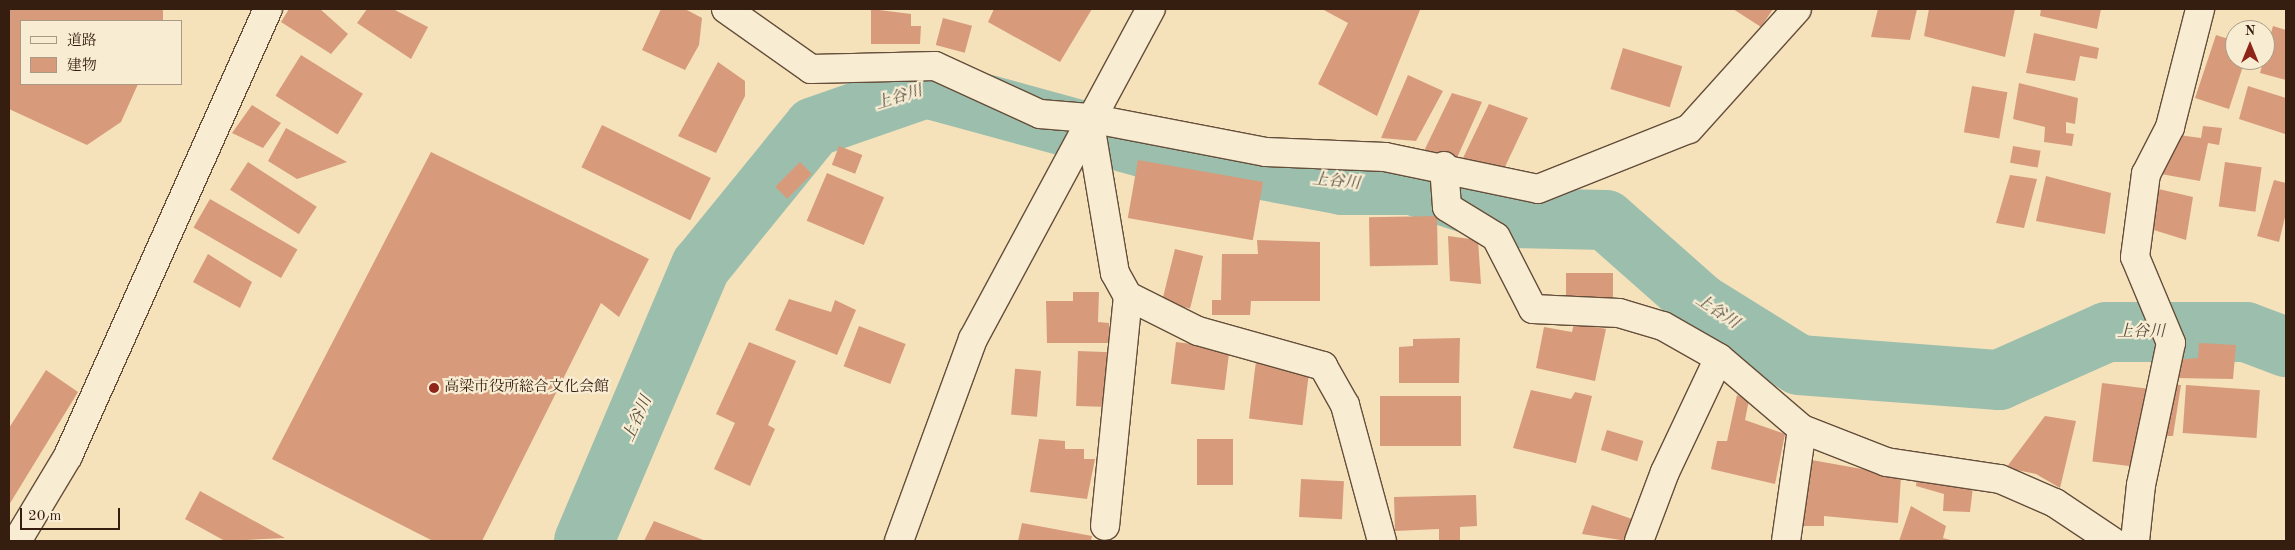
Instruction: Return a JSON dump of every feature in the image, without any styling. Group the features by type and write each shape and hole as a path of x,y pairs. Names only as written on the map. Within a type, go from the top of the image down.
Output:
{"street":[{"path":"17,541 68,456 268,9"},
{"path":"726,9 811,69 935,66 1040,114 1089,118 1266,152 1385,157 1444,166 1538,189 1635,154 1689,129 1797,9"},
{"path":"899,541 973,339 1089,118 1151,9"},
{"path":"2135,541 2141,485 2172,343 2135,256 2146,174 2170,127 2200,9"},
{"path":"1089,118 1114,273 1128,296 1198,331 1323,366 1345,405 1382,541"},
{"path":"1444,166 1447,207 1496,237 1533,309 1619,313 1663,326 1719,358 1802,429 1886,462 2000,479 2055,503 2112,541"},
{"path":"1105,526 1128,296"},
{"path":"1639,541 1665,472 1719,358"},
{"path":"1786,541 1802,429"}],"building":[{"path":"9,9 163,9 163,20 20,20 20,85 138,85 121,122 87,145 9,109"},
{"path":"289,9 320,9 348,34 331,54 281,22"},
{"path":"367,9 393,9 428,27 411,59 357,23"},
{"path":"661,9 685,9 702,18 699,45 685,70 642,50"},
{"path":"871,9 911,14 911,26 921,26 920,44 871,44"},
{"path":"994,9 1092,9 1060,62 988,22"},
{"path":"1322,9 1420,10 1377,116 1318,84 1348,23"},
{"path":"1733,9 1773,9 1761,27"},
{"path":"1878,9 1917,9 1910,40 1871,37"},
{"path":"1929,9 2015,9 2005,57 1924,36"},
{"path":"2041,9 2101,9 2097,29 2040,16"},
{"path":"943,18 972,26 965,53 936,45"},
{"path":"2275,27 2286,30 2286,80 2260,73 2261,70 2275,70"},
{"path":"2034,33 2099,48 2097,59 2080,56 2075,81 2026,73"},
{"path":"2216,35 2225,38 2225,70 2242,70 2229,109 2195,98"},
{"path":"1623,48 1682,66 1670,107 1610,89"},
{"path":"301,55 363,94 337,134 276,96"},
{"path":"718,62 745,81 745,96 716,153 678,136"},
{"path":"1408,75 1443,91 1416,141 1381,138"},
{"path":"2019,83 2078,98 2075,124 2066,122 2066,133 2074,134 2072,146 2044,142 2045,127 2013,119"},
{"path":"1972,86 2007,92 1999,139 1964,132"},
{"path":"2248,86 2286,98 2285,134 2239,119"},
{"path":"1452,93 1482,102 1456,160 1423,153"},
{"path":"1489,104 1528,118 1504,169 1463,158"},
{"path":"252,105 281,123 263,148 232,133"},
{"path":"602,125 711,178 690,220 581,167"},
{"path":"2203,126 2222,128 2219,145 2208,143 2200,181 2161,174 2171,134 2201,138"},
{"path":"286,128 347,162 297,179 268,161"},
{"path":"839,146 862,155 855,174 832,165"},
{"path":"2013,146 2041,151 2038,168 2010,163"},
{"name":"高梁市役所総合文化会館","path":"431,152 649,259 619,317 601,303 482,541 433,541 272,459"},
{"path":"1138,160 1263,182 1253,240 1128,218"},
{"path":"248,162 317,207 299,234 230,190"},
{"path":"800,162 812,174 787,199 775,187"},
{"path":"2225,162 2262,167 2255,212 2219,207"},
{"path":"827,173 884,197 864,245 807,221"},
{"path":"2010,175 2037,179 2024,228 1996,223"},
{"path":"2046,176 2111,193 2105,234 2036,221"},
{"path":"2274,180 2286,183 2286,213 2279,242 2257,236"},
{"path":"2150,187 2193,197 2186,240 2144,227"},
{"path":"210,199 297,250 281,278 194,228"},
{"path":"1437,216 1438,265 1370,266 1369,217"},
{"path":"1448,236 1478,240 1481,284 1450,281"},
{"path":"1257,240 1320,242 1320,301 1251,301 1250,315 1212,315 1212,300 1221,300 1222,254 1258,254"},
{"path":"1175,249 1203,256 1190,308 1162,301"},
{"path":"208,254 252,282 240,308 193,282"},
{"path":"1566,273 1613,273 1613,303 1566,303"},
{"path":"1073,292 1099,292 1098,322 1109,323 1109,343 1047,343 1046,301 1073,301"},
{"path":"789,299 831,312 835,300 856,310 837,355 775,330"},
{"path":"1574,323 1606,329 1595,381 1536,368 1544,327 1572,332"},
{"path":"859,326 906,344 890,384 844,366"},
{"path":"1460,338 1459,383 1399,383 1399,347 1413,346 1413,339"},
{"path":"749,342 796,361 768,425 775,429 750,486 714,469 735,423 716,414"},
{"path":"1176,342 1230,349 1224,390 1171,384"},
{"path":"2199,343 2236,345 2233,379 2174,378 2174,360 2198,358"},
{"path":"1078,351 1111,352 1109,407 1076,406"},
{"path":"1256,361 1310,368 1303,425 1249,419"},
{"path":"1015,369 1041,371 1037,417 1011,415"},
{"path":"46,370 78,392 9,505 9,428"},
{"path":"2102,383 2149,389 2139,467 2092,461"},
{"path":"2166,385 2181,385 2173,436 2155,436"},
{"path":"2186,385 2260,390 2256,438 2183,433"},
{"path":"1531,390 1571,399 1575,392 1592,396 1576,463 1513,448"},
{"path":"1737,395 1749,400 1745,420 1785,434 1775,484 1711,469 1717,441 1727,441"},
{"path":"1380,396 1461,396 1461,446 1380,446"},
{"path":"2045,416 2076,421 2060,488 2036,474 2006,468"},
{"path":"1607,430 1643,441 1637,461 1601,450"},
{"path":"1039,439 1065,441 1065,449 1084,449 1084,459 1095,459 1087,499 1030,492"},
{"path":"1197,439 1233,439 1233,485 1197,485"},
{"path":"1806,459 1901,476 1898,523 1824,516 1824,526 1794,526"},
{"path":"1917,477 1973,487 1970,512 1943,511 1944,494 1916,486"},
{"path":"1301,479 1344,481 1342,519 1299,517"},
{"path":"200,491 285,538 225,541 185,519"},
{"path":"1476,495 1477,526 1460,527 1460,541 1439,541 1439,529 1395,531 1394,497"},
{"path":"1592,505 1632,519 1627,541 1582,534"},
{"path":"1911,506 1946,526 1943,538 1955,541 1899,541"},
{"path":"654,521 706,541 644,541"},
{"path":"1022,523 1092,536 1091,541 1018,541"}],"waterway":[{"name":"上谷川","path":"584,541 701,266 814,127 926,88 1145,148 1342,185 1412,185 1512,218 1606,220 1701,304 1799,365 1999,380 2107,332 2246,332 2286,347"}],"place":[{"name":"高梁市役所総合文化会館","path":"434,388"}]}
